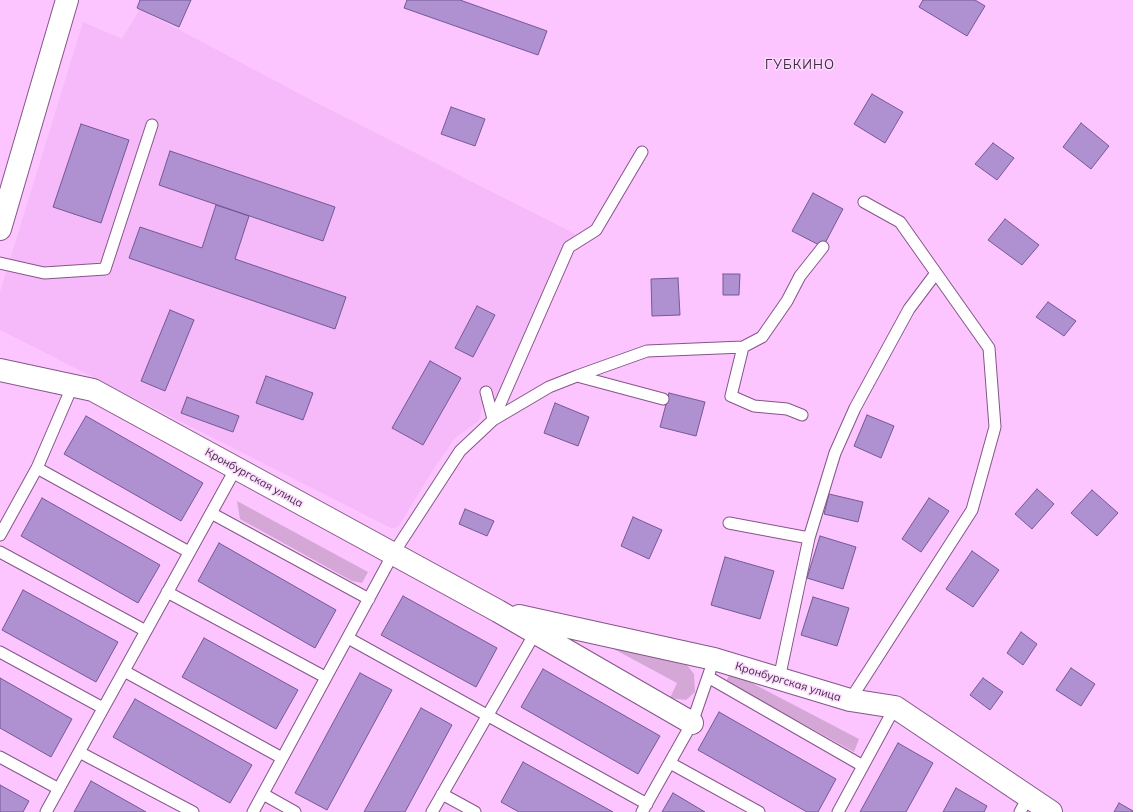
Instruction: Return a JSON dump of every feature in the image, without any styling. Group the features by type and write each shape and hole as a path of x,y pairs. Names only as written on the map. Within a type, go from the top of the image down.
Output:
{"street":[{"path":"1,220 67,0"},
{"name":"Кронбургская улица","path":"0,370 72,387 93,390 498,611 692,723"},
{"name":"Кронбургская улица","path":"498,611 711,668 778,679 850,700 895,707 1024,804 1051,812"}],"lane":[{"path":"0,263 44,273 105,269 152,125"},
{"path":"493,420 569,247 596,230 642,152"},
{"path":"850,700 972,510 995,427 989,348 900,222 864,202"},
{"path":"253,812 393,554 460,451 493,420 549,387 577,376 647,351 743,347 762,337 787,301 800,276 823,247"},
{"path":"778,679 809,538 835,453 854,408 909,309 936,273"},
{"path":"743,347 731,396 754,406 787,409 802,415"},
{"path":"577,376 663,399"},
{"path":"0,535 37,468 72,387"},
{"path":"486,392 493,420"},
{"path":"37,468 189,552"},
{"path":"46,812 236,468"},
{"path":"211,513 369,599"},
{"path":"729,523 809,538"},
{"path":"0,552 146,631"},
{"path":"167,592 326,676"},
{"path":"432,812 535,633"},
{"path":"348,638 487,716 645,808 692,723 711,668 863,766"},
{"path":"0,652 103,708"},
{"path":"124,671 282,758"},
{"path":"838,812 895,707"},
{"path":"79,752 192,812"},
{"path":"0,757 59,789"},
{"path":"670,763 759,812"},
{"path":"263,794 295,812"},
{"path":"442,794 475,812"}],"shaded area":[{"path":"140,9 313,101 575,234 498,405 486,392 479,421 455,438 431,473 398,527 391,528 0,330 0,292 83,22 122,39"},
{"path":"237,501 368,572 362,583 352,581 240,519"},
{"path":"610,647 687,665 694,674 695,692 686,700 670,698 677,683"},
{"path":"730,674 748,681 859,739 854,752 726,681"}],"building":[{"path":"140,0 191,0 179,27 137,8"},
{"path":"407,0 460,0 547,31 538,55 404,8"},
{"path":"923,0 975,0 985,6 967,36 919,7"},
{"path":"872,94 903,112 885,143 854,124"},
{"path":"451,107 485,119 475,146 441,134"},
{"path":"1081,123 1109,146 1091,169 1063,147"},
{"path":"81,124 129,140 101,223 53,207"},
{"path":"993,143 1014,158 997,180 975,164"},
{"path":"170,151 335,207 323,241 159,185"},
{"path":"813,193 843,209 823,247 792,231"},
{"path":"216,205 249,216 235,259 346,297 335,329 129,258 140,227 202,248"},
{"path":"1005,219 1039,245 1022,265 988,240"},
{"path":"723,274 740,274 739,295 723,295"},
{"path":"678,278 680,315 652,316 651,279"},
{"path":"1048,302 1076,321 1064,336 1036,317"},
{"path":"477,306 495,315 473,357 455,348"},
{"path":"170,310 194,320 165,391 141,381"},
{"path":"430,361 461,378 423,445 392,428"},
{"path":"266,376 313,393 303,420 256,403"},
{"path":"669,393 705,402 696,436 660,427"},
{"path":"187,397 239,416 233,432 181,413"},
{"path":"555,403 589,417 578,446 544,433"},
{"path":"867,415 894,426 881,458 854,446"},
{"path":"86,416 203,483 181,521 64,454"},
{"path":"1037,489 1054,504 1032,529 1015,514"},
{"path":"1092,490 1118,513 1097,536 1071,513"},
{"path":"829,494 863,502 858,522 824,514"},
{"path":"42,498 160,565 138,603 21,536"},
{"path":"929,498 949,511 921,552 902,539"},
{"path":"465,509 494,521 487,536 459,524"},
{"path":"633,517 662,530 649,559 621,546"},
{"path":"820,536 856,547 843,589 807,578"},
{"path":"219,543 336,610 315,648 198,581"},
{"path":"972,551 999,570 973,607 946,589"},
{"path":"725,557 774,571 760,619 711,605"},
{"path":"23,590 118,642 96,682 2,630"},
{"path":"403,596 497,648 476,687 381,635"},
{"path":"813,597 849,608 837,646 801,635"},
{"path":"1021,632 1037,644 1023,665 1007,653"},
{"path":"204,638 298,690 276,729 182,677"},
{"path":"1071,668 1095,684 1081,706 1056,690"},
{"path":"543,669 660,736 638,774 521,707"},
{"path":"360,673 392,690 327,810 295,793"},
{"path":"0,678 72,719 51,757 0,728"},
{"path":"983,678 1003,692 990,710 970,695"},
{"path":"135,699 252,765 230,803 113,737"},
{"path":"421,708 452,725 405,812 364,812"},
{"path":"719,712 836,779 818,812 807,812 698,750"},
{"path":"898,743 933,763 906,812 860,812"},
{"path":"523,762 613,812 519,812 501,802"},
{"path":"91,781 146,812 74,812"},
{"path":"0,785 29,801 23,812 0,812"},
{"path":"956,788 987,806 984,812 943,812"},
{"path":"673,793 705,812 662,812"},
{"path":"1119,803 1133,811 1133,812 1114,812"}],"district":[{"name":"ГУБКИНО","path":"800,65"}]}
